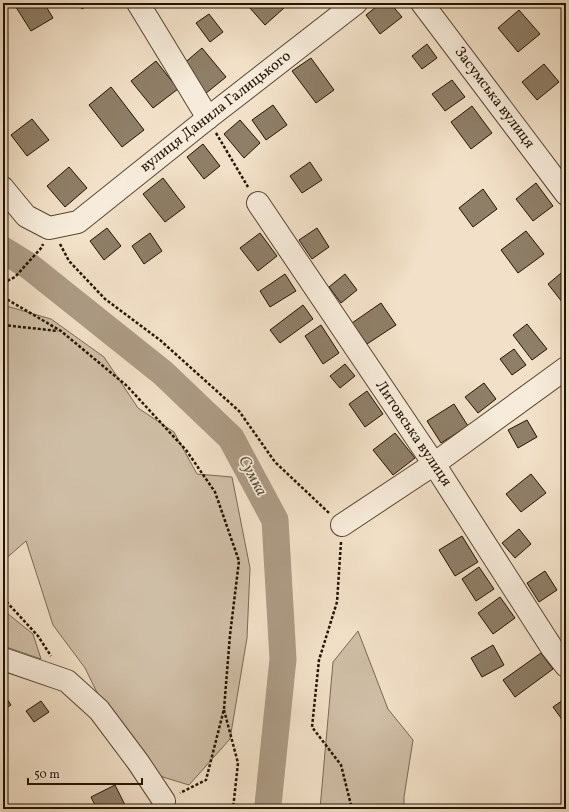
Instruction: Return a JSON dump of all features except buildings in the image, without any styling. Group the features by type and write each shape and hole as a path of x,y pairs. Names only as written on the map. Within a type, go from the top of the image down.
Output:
{"street":[{"path":"138,3 208,118"},
{"name":"вулиця Данила Галицького","path":"46,238 78,222 208,118 356,3"},
{"name":"Засумська вулиця","path":"422,3 566,194"},
{"path":"3,188 46,238"},
{"name":"Литовська вулиця","path":"258,203 434,464 552,648 566,666"},
{"path":"342,525 434,464 566,368"},
{"path":"3,659 67,681 99,710 138,762 161,806"}],"path":[{"path":"208,118 258,203"},
{"path":"3,283 15,277 46,238 62,246 69,261 105,299 160,340 238,411 275,462 342,525 337,602 319,660 312,727 341,765 352,809"},
{"path":"3,298 61,331 127,386 186,450 215,492 239,561 230,635 224,709 206,780 161,806"},
{"path":"3,325 61,331"},
{"path":"3,598 38,636 67,681"},
{"path":"224,709 238,763 233,809"}],"shaded area":[{"path":"3,305 51,319 104,357 138,408 174,432 197,474 232,477 250,568 247,638 230,739 189,785 143,771 110,719 85,668 53,625 26,541 3,561"},
{"path":"3,610 33,634 41,659 3,646"},
{"path":"358,631 388,709 413,740 404,797 404,809 320,809 333,662"}],"waterway":[{"name":"Сумка","path":"3,250 29,266 163,373 231,438 275,520 283,659 268,805 269,809"}]}
